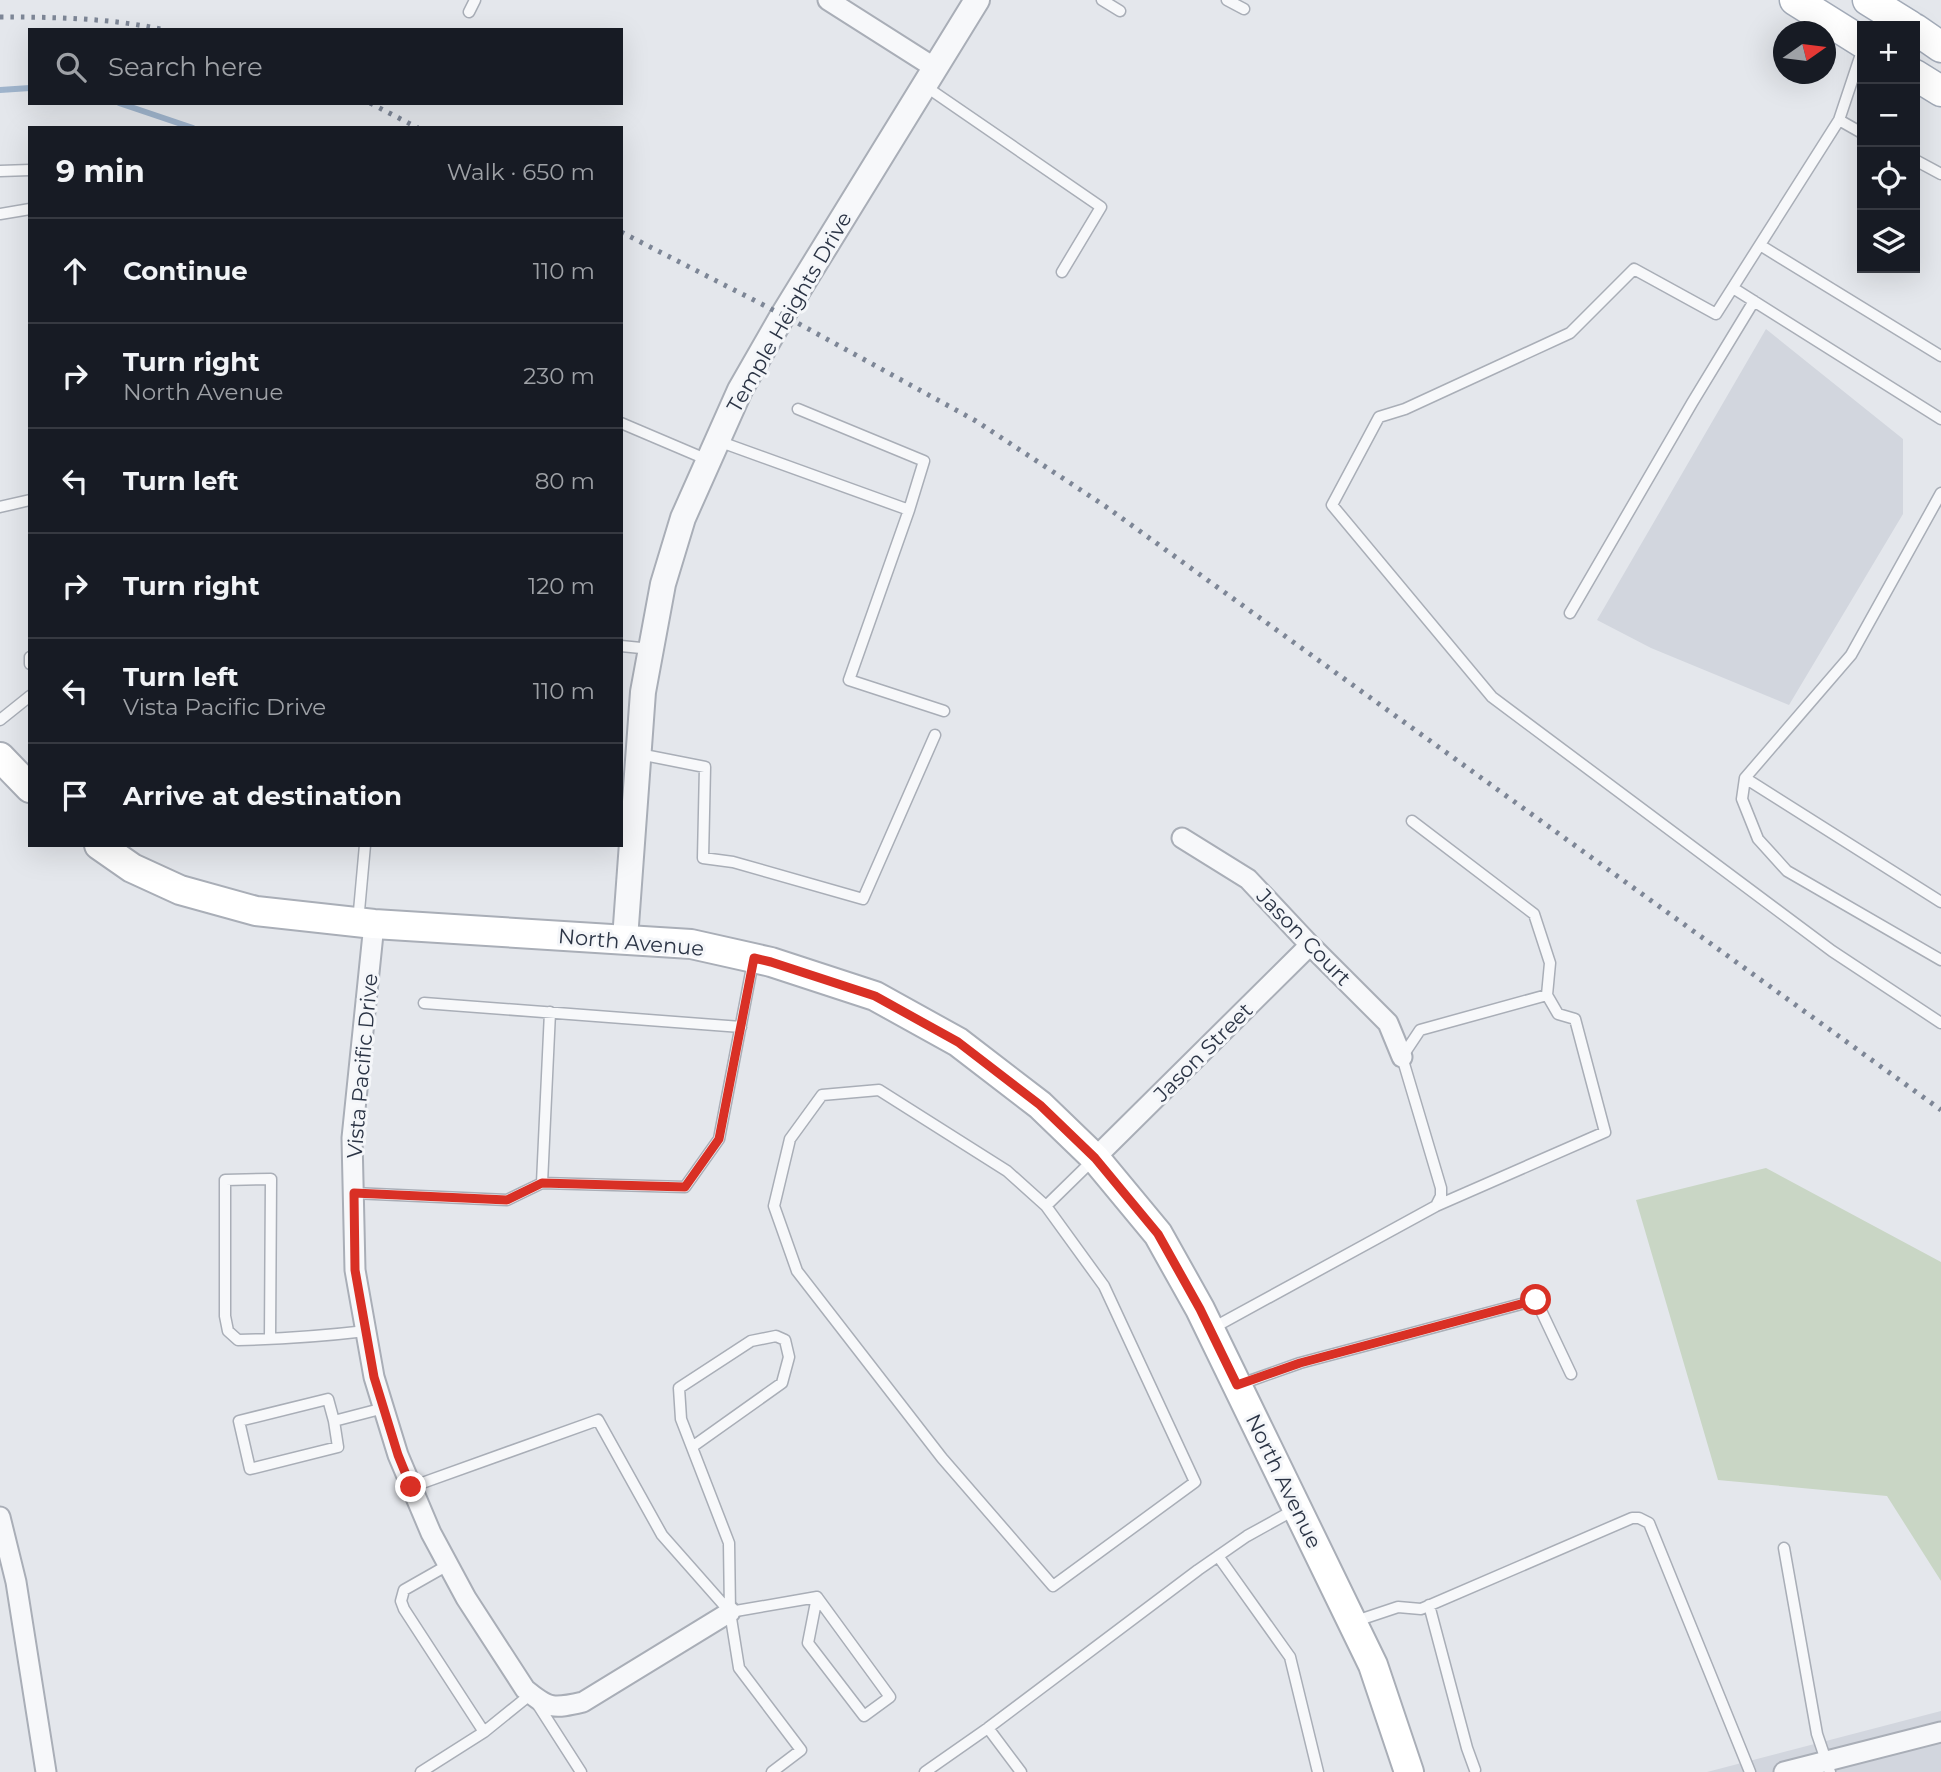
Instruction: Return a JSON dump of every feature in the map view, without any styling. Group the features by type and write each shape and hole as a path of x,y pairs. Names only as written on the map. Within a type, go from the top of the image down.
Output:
{"main road":[{"path":"1795,0 1857,39"},
{"path":"1894,18 1941,47"},
{"path":"1920,78 1941,91"},
{"path":"0,757 28,786"},
{"name":"North Avenue","path":"102,847 132,868 180,890 256,911 366,923 691,944 754,958 875,996 958,1042 1040,1105 1095,1158 1158,1234 1210,1329 1373,1665 1409,1772"}],"street":[{"path":"828,0 930,77"},
{"name":"Temple Heights Drive","path":"625,939 643,692 667,571 683,518 740,390 783,315 977,0"},
{"name":"Jason Court","path":"1182,838 1248,879 1388,1023 1402,1057"},
{"name":"Vista Pacific Drive","path":"366,923 352,1138 355,1270 374,1377 398,1455 431,1533 466,1598 525,1689 531,1694"},
{"name":"Jason Street","path":"1095,1158 1310,945"},
{"path":"0,1517 16,1582 46,1772"},
{"path":"531,1694 538,1701 558,1708 583,1702 730,1612"},
{"path":"1784,1772 1829,1767 1941,1732"}],"lane":[{"path":"469,12 475,0"},
{"path":"1102,0 1120,11"},
{"path":"1227,0 1244,9"},
{"path":"1857,66 1839,120 1716,314 1634,269 1570,334 1405,409 1379,417 1332,505 1492,697 1832,951 1941,1023"},
{"path":"930,77 1101,207 1062,272"},
{"path":"1839,120 1857,129"},
{"path":"1920,163 1941,174"},
{"path":"0,171 28,170"},
{"path":"0,214 28,209"},
{"path":"1760,245 1941,356"},
{"path":"1733,288 1941,419"},
{"path":"1570,613 1754,301"},
{"path":"798,408 924,461 849,680 944,711"},
{"path":"623,424 909,510"},
{"path":"1941,493 1851,655 1745,778 1742,799 1758,838 1787,871 1941,960"},
{"path":"0,507 28,500"},
{"path":"623,646 651,649"},
{"path":"0,720 28,698"},
{"path":"639,754 705,767 703,858 733,862 863,899 935,735"},
{"path":"1745,778 1941,902"},
{"path":"1210,1329 1436,1206 1605,1132 1575,1019 1558,1014 1547,995 1550,963 1534,914 1412,821"},
{"path":"365,847 366,923"},
{"path":"354,1193 507,1200 542,1183 685,1187 719,1139 754,958"},
{"path":"1436,1206 1441,1196 1441,1188 1402,1057 1420,1030 1547,995"},
{"path":"424,1003 741,1027"},
{"path":"542,1183 550,1012"},
{"path":"879,1090 1007,1171 1046,1206 1104,1286 1195,1482 1052,1586 942,1458 797,1271 774,1206 790,1139 822,1095 879,1090"},
{"path":"1046,1206 1095,1158"},
{"path":"270,1339 271,1179 225,1181 225,1316 228,1331 238,1340 270,1339 366,1331"},
{"path":"1237,1385 1300,1363 1536,1300 1571,1374"},
{"path":"692,1447 782,1383 789,1357 785,1340 776,1336 751,1341 679,1388 681,1419 729,1543 730,1612 739,1668 801,1750 772,1772"},
{"path":"328,1399 334,1421 338,1447 250,1469 239,1421 328,1399"},
{"path":"334,1421 384,1408"},
{"path":"411,1487 598,1420 662,1535 730,1612"},
{"path":"925,1772 1218,1556 1297,1508"},
{"path":"1352,1622 1398,1607 1421,1609 1632,1518 1639,1518 1649,1523 1750,1772"},
{"path":"1784,1548 1817,1734 1829,1767"},
{"path":"1218,1556 1290,1657 1318,1772"},
{"path":"448,1565 404,1590 401,1601 484,1732"},
{"path":"730,1612 817,1597"},
{"path":"817,1597 890,1697 864,1716 808,1643 817,1597"},
{"path":"1429,1605 1475,1770"},
{"path":"421,1772 484,1732 531,1694 581,1772"},
{"path":"988,1728 1021,1772"}],"shaded area":[{"path":"1766,329 1903,439 1903,514 1789,705 1651,648 1597,620"},
{"path":"1941,1711 1941,1772 1707,1772"}],"green space":[{"path":"1766,1168 1941,1262 1941,1581 1887,1496 1718,1480 1636,1200"}],"waterway":[{"path":"0,90 28,88"},
{"path":"125,105 187,126"}],"railway":[{"path":"0,17 62,18 155,28"},
{"path":"374,105 414,126"},
{"path":"623,233 783,315 976,421 1105,506 1941,1110"}],"route":[{"path":"411,1487 398,1455 374,1377 355,1270 354,1193 507,1200 542,1183 685,1187 719,1139 754,958 875,996 958,1042 1040,1105 1095,1158 1158,1234 1200,1309 1237,1385 1300,1363 1536,1300"}]}
